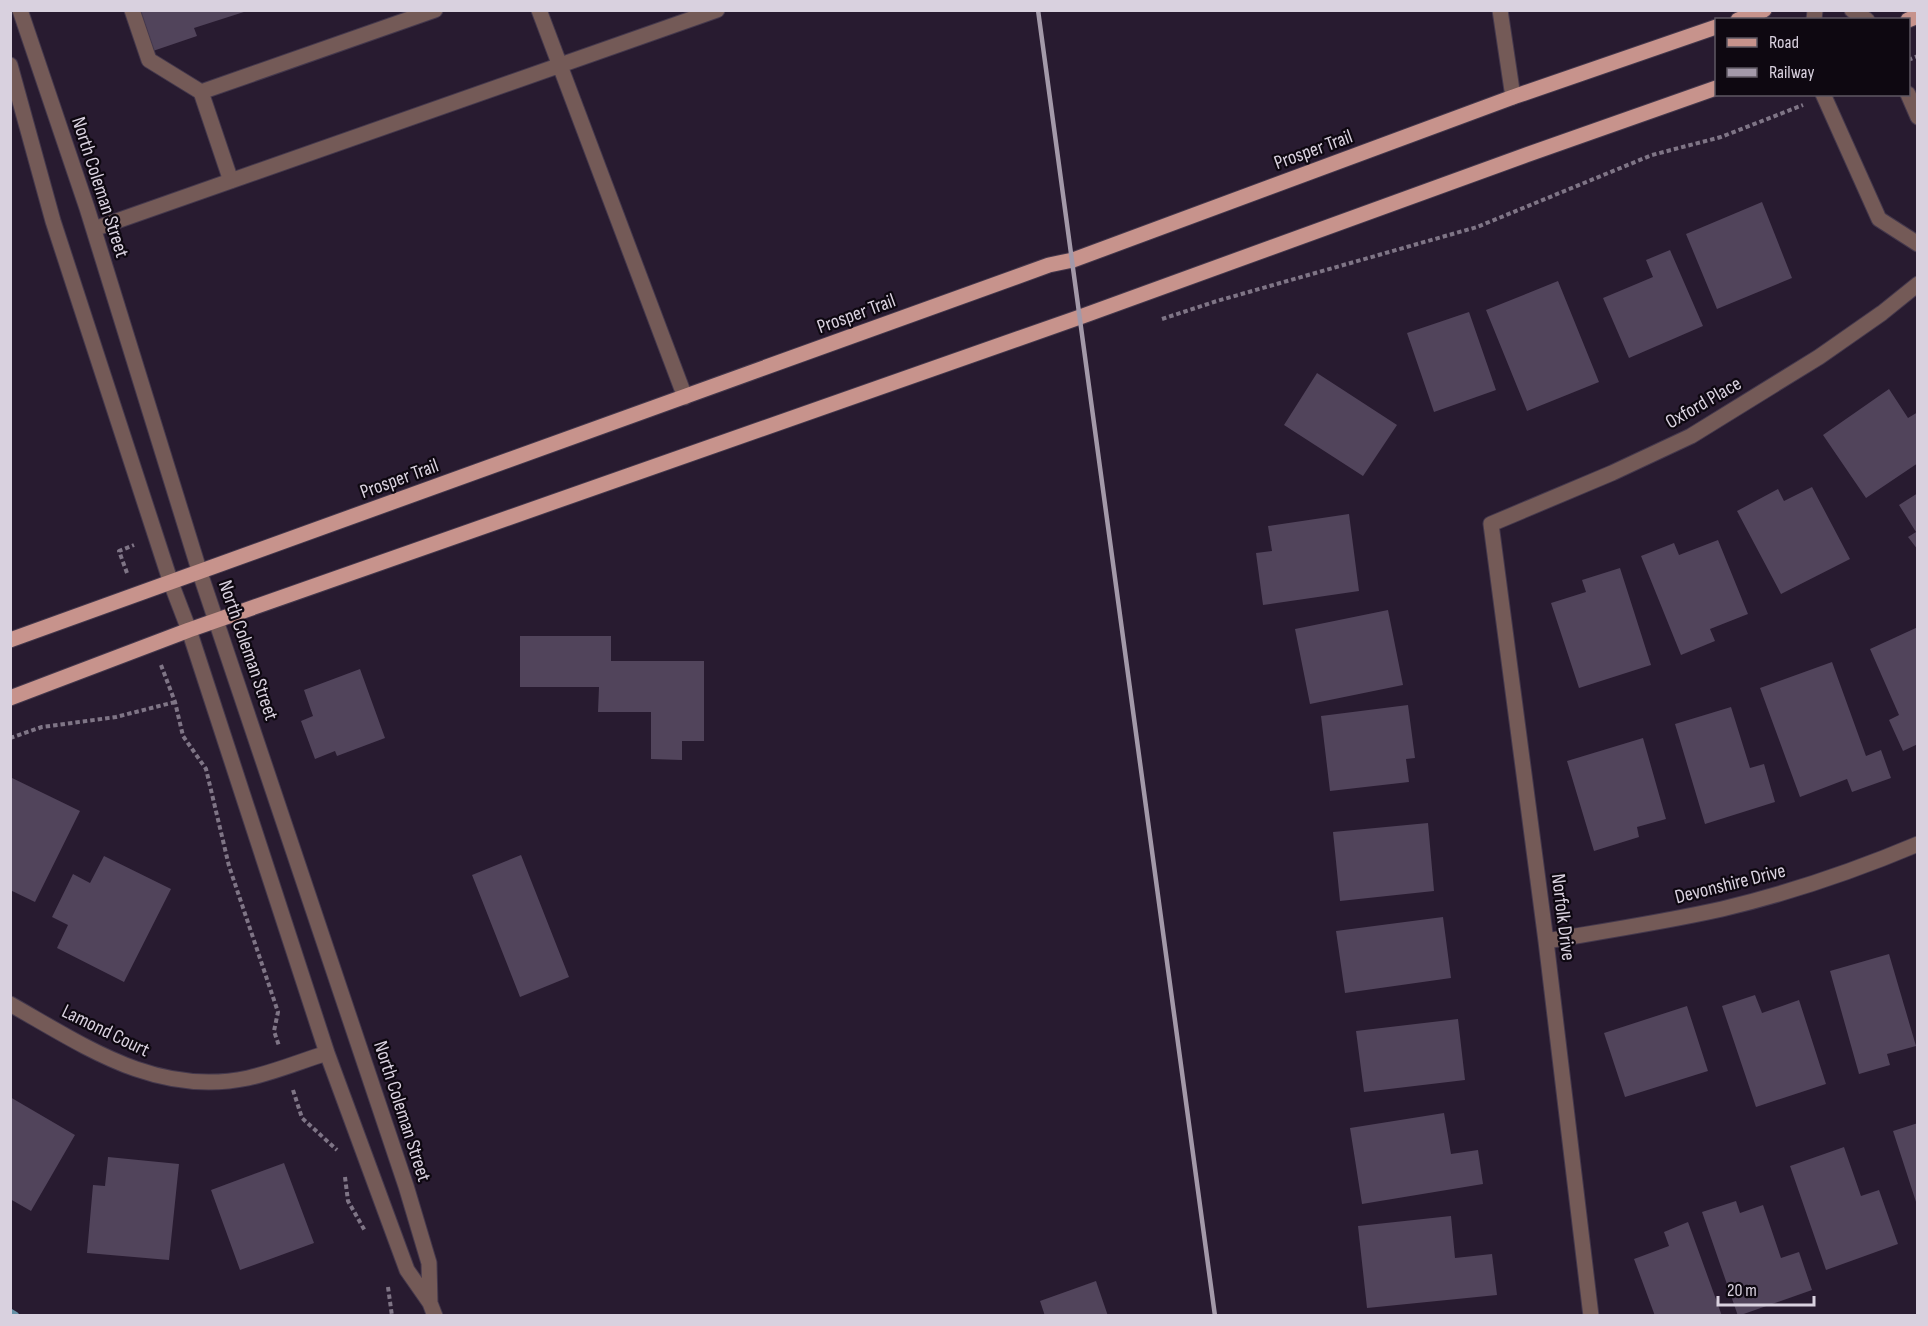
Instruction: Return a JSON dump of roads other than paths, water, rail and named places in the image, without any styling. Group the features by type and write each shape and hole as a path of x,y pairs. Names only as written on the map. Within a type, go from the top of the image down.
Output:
{"main road":[{"path":"1743,18 1764,10"},
{"name":"Prosper Trail","path":"10,640 171,584 1038,269 1073,260 1513,97 1715,27"},
{"path":"10,698 189,630 1080,317 1715,88"}],"street":[{"name":"North Coleman Street","path":"20,10 94,229 201,573 406,1186 429,1263 433,1309"},
{"path":"132,10 149,60 201,92 231,181"},
{"path":"201,92 435,10"},
{"path":"539,10 685,397"},
{"path":"94,229 717,10"},
{"path":"1500,10 1513,97"},
{"name":"North Coleman Street","path":"10,65 53,220 327,1053 407,1270 433,1309"},
{"path":"1823,96 1879,219 1917,244"},
{"path":"1909,96 1917,117"},
{"name":"Oxford Place","path":"1491,524 1612,473 1691,435 1818,357 1882,313 1917,284"},
{"name":"Norfolk Drive","path":"1491,524 1546,941 1591,1316"},
{"name":"Devonshire Drive","path":"1546,941 1723,908 1806,886 1917,844"},
{"name":"Lamond Court","path":"10,1004 109,1059 164,1078 190,1082 218,1082 249,1078 327,1053"}],"waterway":[{"path":"10,1313 15,1316"}],"railway":[{"path":"1038,10 1215,1316"}]}
